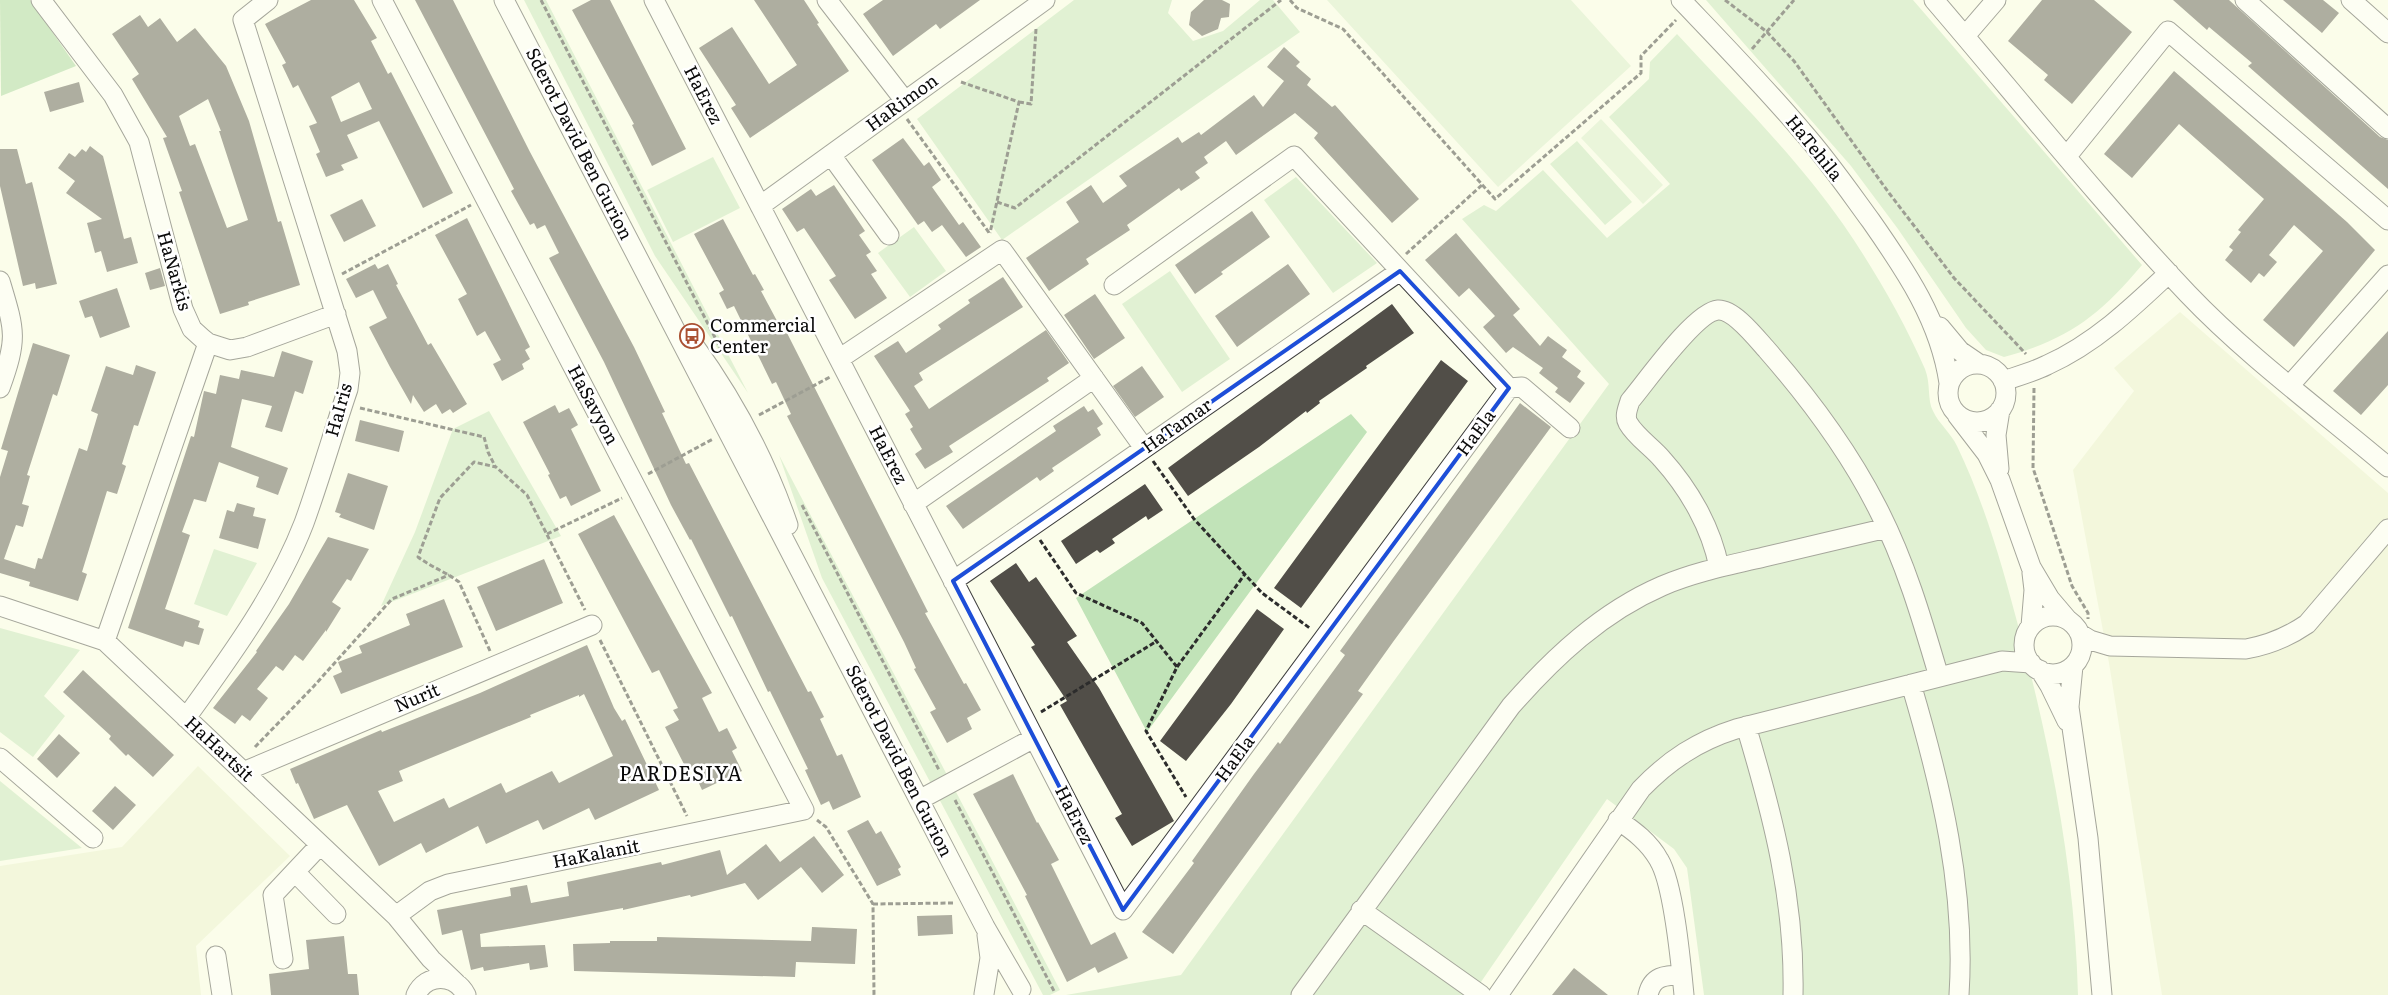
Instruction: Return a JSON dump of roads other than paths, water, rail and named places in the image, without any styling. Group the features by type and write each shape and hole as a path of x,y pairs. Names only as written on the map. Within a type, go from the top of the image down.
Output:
{"street":[{"name":"HaNarkis","path":"41,0 113,95 128,119 139,142 183,309 192,329 208,343"},
{"name":"HaIris","path":"186,718 249,627 275,582 303,524 343,404 350,373 347,351 336,314 243,20 268,0"},
{"name":"HaSavyon","path":"382,0 804,810"},
{"name":"Sderot David Ben Gurion","path":"504,0 653,288 707,363 748,433 785,516 813,595 972,903 1023,992"},
{"name":"HaErez","path":"654,0 1123,910"},
{"path":"827,0 901,104"},
{"path":"1934,0 2169,273 2235,339 2388,467"},
{"path":"1964,36 1996,0"},
{"path":"2245,0 2388,129"},
{"path":"2350,0 2388,33"},
{"name":"HaRimon","path":"760,206 1041,2"},
{"name":"HaTehila","path":"1685,4 1803,131 1885,241 1927,310 1960,351 1979,364"},
{"path":"2067,156 2168,31 2388,220"},
{"path":"831,155 889,235"},
{"path":"1114,285 1294,156 1509,388 1522,387 1570,428"},
{"path":"839,359 1002,250 1144,448"},
{"name":"HaTamar","path":"953,581 1398,268"},
{"path":"2003,381 2034,370 2074,352 2105,331 2169,273"},
{"path":"2290,384 2388,275"},
{"path":"0,281 12,320 14,339 12,354 0,388"},
{"path":"1719,567 1716,550 1700,514 1683,485 1627,421 1626,412 1630,401 1694,324 1709,312 1720,310 1733,316 1750,331 1789,376 1858,471 1887,528 1918,604 1939,677"},
{"name":"HaTehila","path":"1927,310 1940,342 1949,383"},
{"path":"105,641 208,343 230,350 247,347 336,314"},
{"path":"2000,480 1996,435 2000,410 2005,396 2003,381 1997,372 1989,366 1979,364 1962,368 1949,383 1947,393 1951,407 1975,436 2000,480 2031,567 2050,599 2067,619 2085,637 2110,646 2246,649 2264,646 2290,635 2307,624 2322,609 2388,529"},
{"path":"914,504 1094,378"},
{"name":"HaEla","path":"1123,910 1509,388"},
{"path":"1957,415 1966,420 1976,422 1993,417 2000,410"},
{"path":"1300,995 1494,729 1548,666 1585,632 1623,606 1662,586 1719,567 1887,528"},
{"path":"2031,567 2034,590 2025,652 2050,686 2071,732"},
{"name":"HaHartsit","path":"0,606 105,641 396,916 431,959 464,990"},
{"path":"1997,662 2039,620 2048,616 2067,619"},
{"name":"Nurit","path":"240,769 592,625"},
{"path":"2085,637 2076,663 2069,707 2071,732 2088,838 2102,995"},
{"path":"1498,995 1641,789 1675,759 1713,736 1997,662 2013,661 2052,674 2061,673 2088,654 2110,646"},
{"path":"1911,684 1941,796 1954,865 1960,937 1959,995"},
{"path":"1746,726 1765,788 1781,851 1790,916 1793,995"},
{"path":"919,800 1030,730"},
{"path":"0,758 93,838"},
{"name":"HaKalanit","path":"396,916 430,891 448,884 696,834 804,810"},
{"path":"1618,820 1638,834 1660,861 1667,880 1684,995"},
{"path":"283,958 273,895 320,845"},
{"path":"294,872 336,914"},
{"path":"1361,910 1481,995"},
{"name":"Sderot David Ben Gurion","path":"984,995 990,958 985,927"},
{"name":"HaHartsit","path":"412,935 420,968 418,992"},
{"path":"216,956 222,995"},
{"path":"1648,995 1650,986 1656,980 1667,975 1682,975"},
{"path":"418,992 427,982 439,978 464,990"},
{"path":"984,995 991,988 1000,985 1011,985 1023,992"}],"place":[{"name":"Commercial Center","path":"692,336"}],"district":[{"name":"PARDESIYA","path":"681,774"}]}
